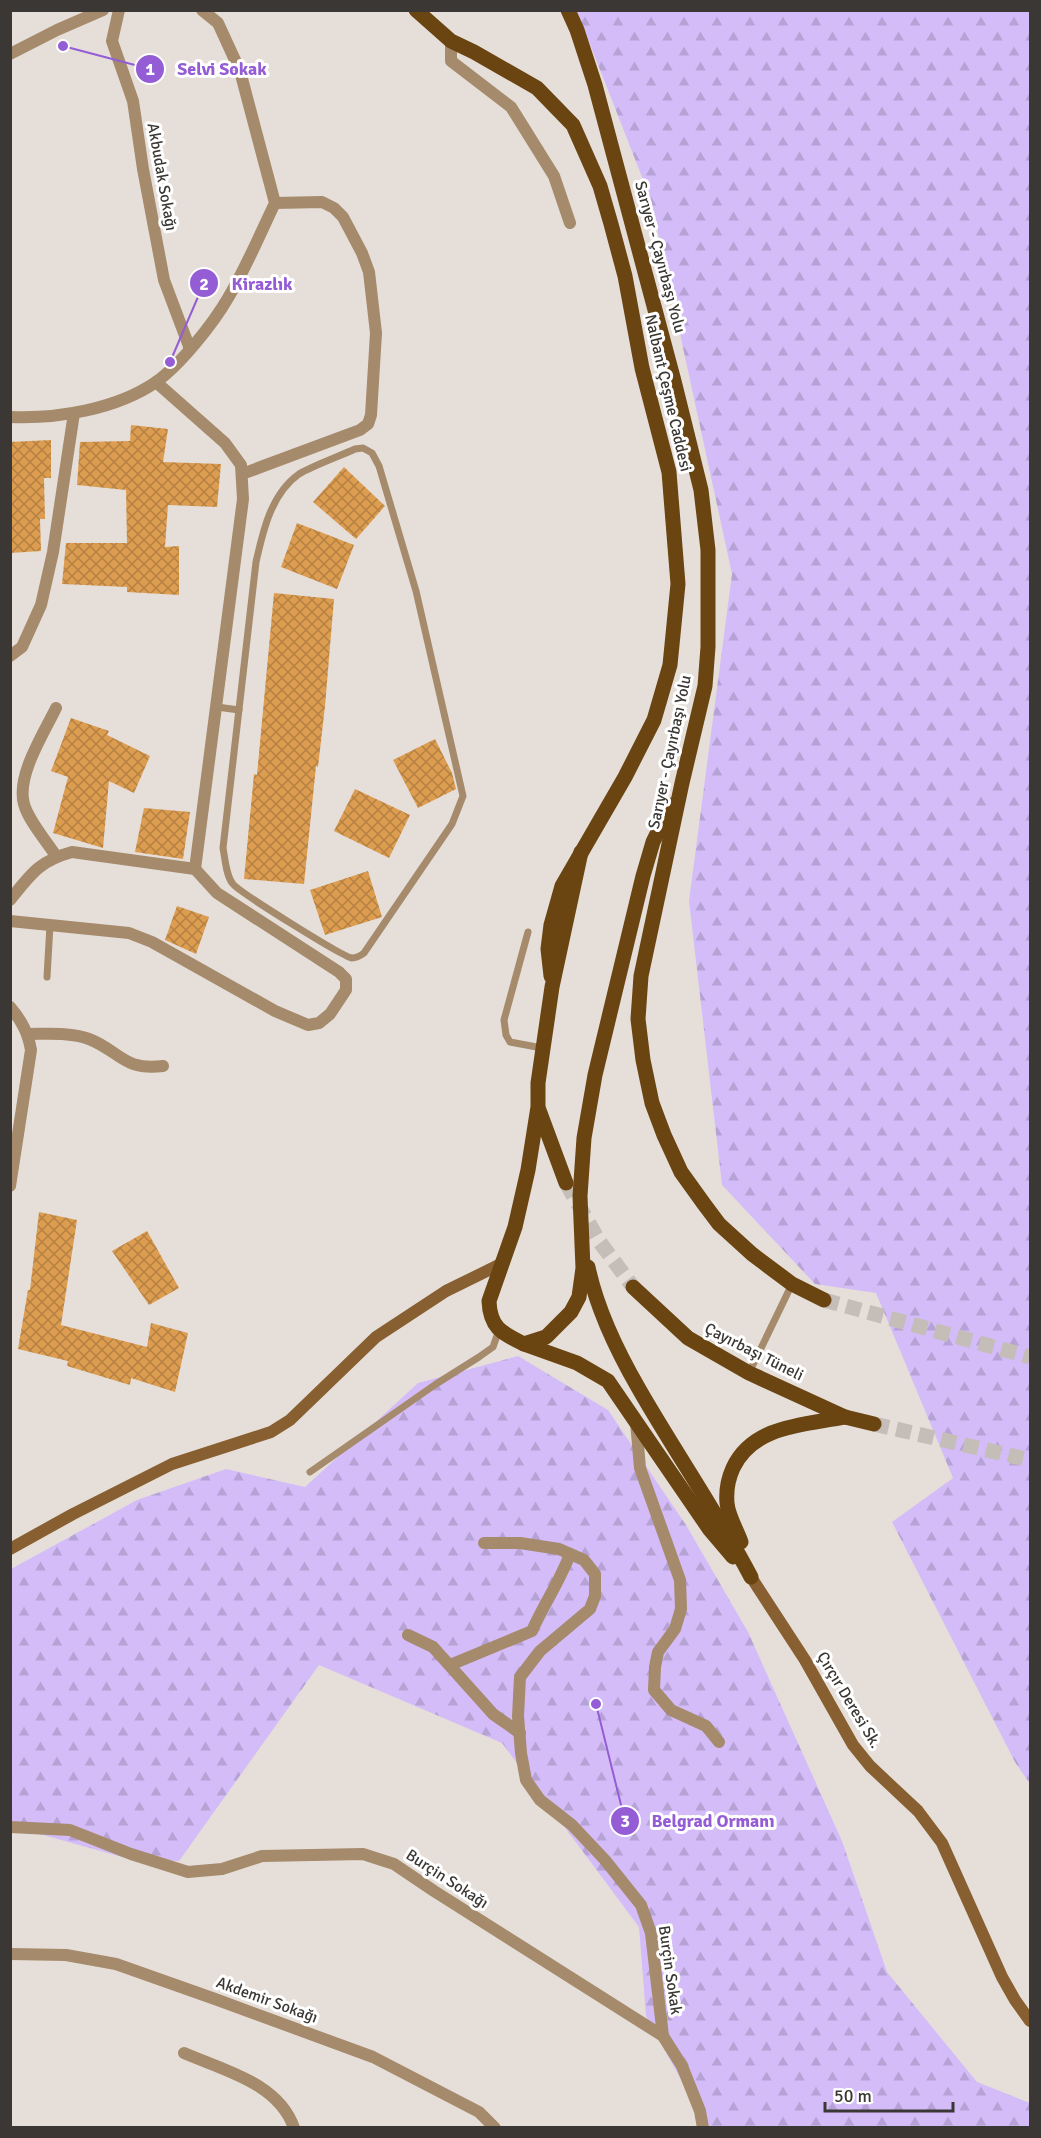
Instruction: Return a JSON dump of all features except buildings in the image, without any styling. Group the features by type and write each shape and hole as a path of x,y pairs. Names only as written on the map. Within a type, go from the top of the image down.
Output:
{"main road":[{"name":"Nalbant Çeşme Caddesi","path":"416,10 451,41 537,88 573,125 600,186 625,276 642,368 669,472 678,584 670,665 654,720 625,777 581,852 552,987 528,1170 515,1227 489,1301 489,1313 499,1330"},
{"name":"Sarıyer - Çayırbaşı Yolu","path":"568,10 595,85 674,381 701,490 708,550 705,686 641,976 638,1018 643,1059 650,1092 664,1135 681,1172 719,1224 752,1254 792,1284 824,1300"},
{"path":"524,1344 546,1337 571,1312 579,1298 583,1268 580,1196 584,1138 595,1074 653,842 682,783"},
{"path":"538,1107 566,1183"},
{"path":"580,1229 596,1298 624,1364 731,1539 751,1577"},
{"name":"Çayırbaşı Tüneli","path":"633,1287 688,1338 749,1373 845,1417 874,1424"},
{"path":"499,1330 524,1344 577,1362 608,1381 710,1530 751,1577"},
{"path":"751,1577 727,1506 729,1478 738,1459 754,1441 771,1432 845,1417"}],"street":[{"path":"10,54 103,10"},
{"name":"Akbudak Sokağı","path":"119,10 112,41 133,101 143,170 164,280 190,349"},
{"path":"10,417 74,413 112,404 156,382 190,349 228,299 275,203 240,71 218,23 202,10"},
{"path":"451,41 452,61 510,107 554,176 570,223"},
{"path":"242,474 360,430 368,424 371,415 376,333 369,272 362,253 343,217 334,208 322,202 275,203"},
{"path":"156,382 225,443 241,465 242,474 243,499 195,869"},
{"path":"10,656 22,646 41,604 53,552 74,413"},
{"path":"56,708 27,768 24,804 56,856"},
{"path":"10,900 36,869 56,856 72,852 195,869 217,893 339,972 346,979 346,990 330,1014 319,1023 308,1025 275,1011 152,942 129,933 10,921"},
{"path":"10,1007 21,1019 32,1050 10,1186"},
{"path":"28,1034 64,1034 88,1038 122,1060 148,1068 163,1066"},
{"path":"10,1549 172,1464 271,1432 290,1420 376,1337 446,1291 503,1263"},
{"path":"636,1421 640,1468 680,1580 681,1609 675,1629 658,1652 654,1690 671,1710 706,1726 719,1742"},
{"name":"Burçin Sokak","path":"484,1543 520,1543 559,1549 584,1560 595,1574 596,1596 590,1609 540,1651 520,1677 520,1733 526,1780 540,1800 572,1825 605,1860 641,1905 651,1933 663,2036 682,2066 700,2110 703,2127"},
{"path":"450,1665 532,1631 542,1608 562,1575 570,1554"},
{"name":"Çırçır Deresi Sk.","path":"751,1577 805,1660 853,1745 870,1766 918,1811 942,1843 1002,1977 1030,2021"},
{"path":"408,1635 433,1647 494,1714 520,1733"},
{"name":"Burçin Sokağı","path":"10,1827 70,1830 131,1854 188,1872 222,1869 262,1856 363,1854 394,1864 663,2036"},
{"name":"Akdemir Sokağı","path":"10,1954 66,1955 116,1964 215,1999 373,2057 479,2112 495,2127"},
{"path":"184,2053 239,2076 273,2094 294,2127"}],"lane":[{"path":"363,448 372,453 379,466 416,591 463,796 452,824 364,953 359,957 350,958 331,948 232,883 225,862 224,848 239,710 256,562 263,530 271,509 300,473 355,449 363,448"},
{"path":"217,707 239,710"},
{"path":"47,977 50,925"},
{"path":"528,932 504,1020 506,1035 510,1042 545,1048"},
{"path":"749,1373 792,1284"},
{"path":"310,1472 493,1347 499,1330"}],"green space":[{"path":"577,11 1030,11 1030,1784 1015,1762 892,1522 953,1478 876,1293 815,1284 722,1185 689,901 732,574 651,200"},
{"path":"518,1356 608,1410 686,1525 748,1632 842,1841 887,1972 977,2082 1030,2103 1030,2127 707,2127 646,2016 639,1927 502,1743 319,1665 179,1861 129,1859 11,1826 11,1569 137,1500 226,1469 305,1487 418,1383"}],"tunnel":[{"path":"566,1183 599,1241 633,1287"},
{"path":"824,1300 1030,1357"},
{"path":"874,1424 1030,1460"}],"place":[{"name":"Selvi Sokak","path":"63,46"},
{"name":"Kirazlık","path":"170,362"},
{"name":"Belgrad Ormanı","path":"596,1704"}]}
